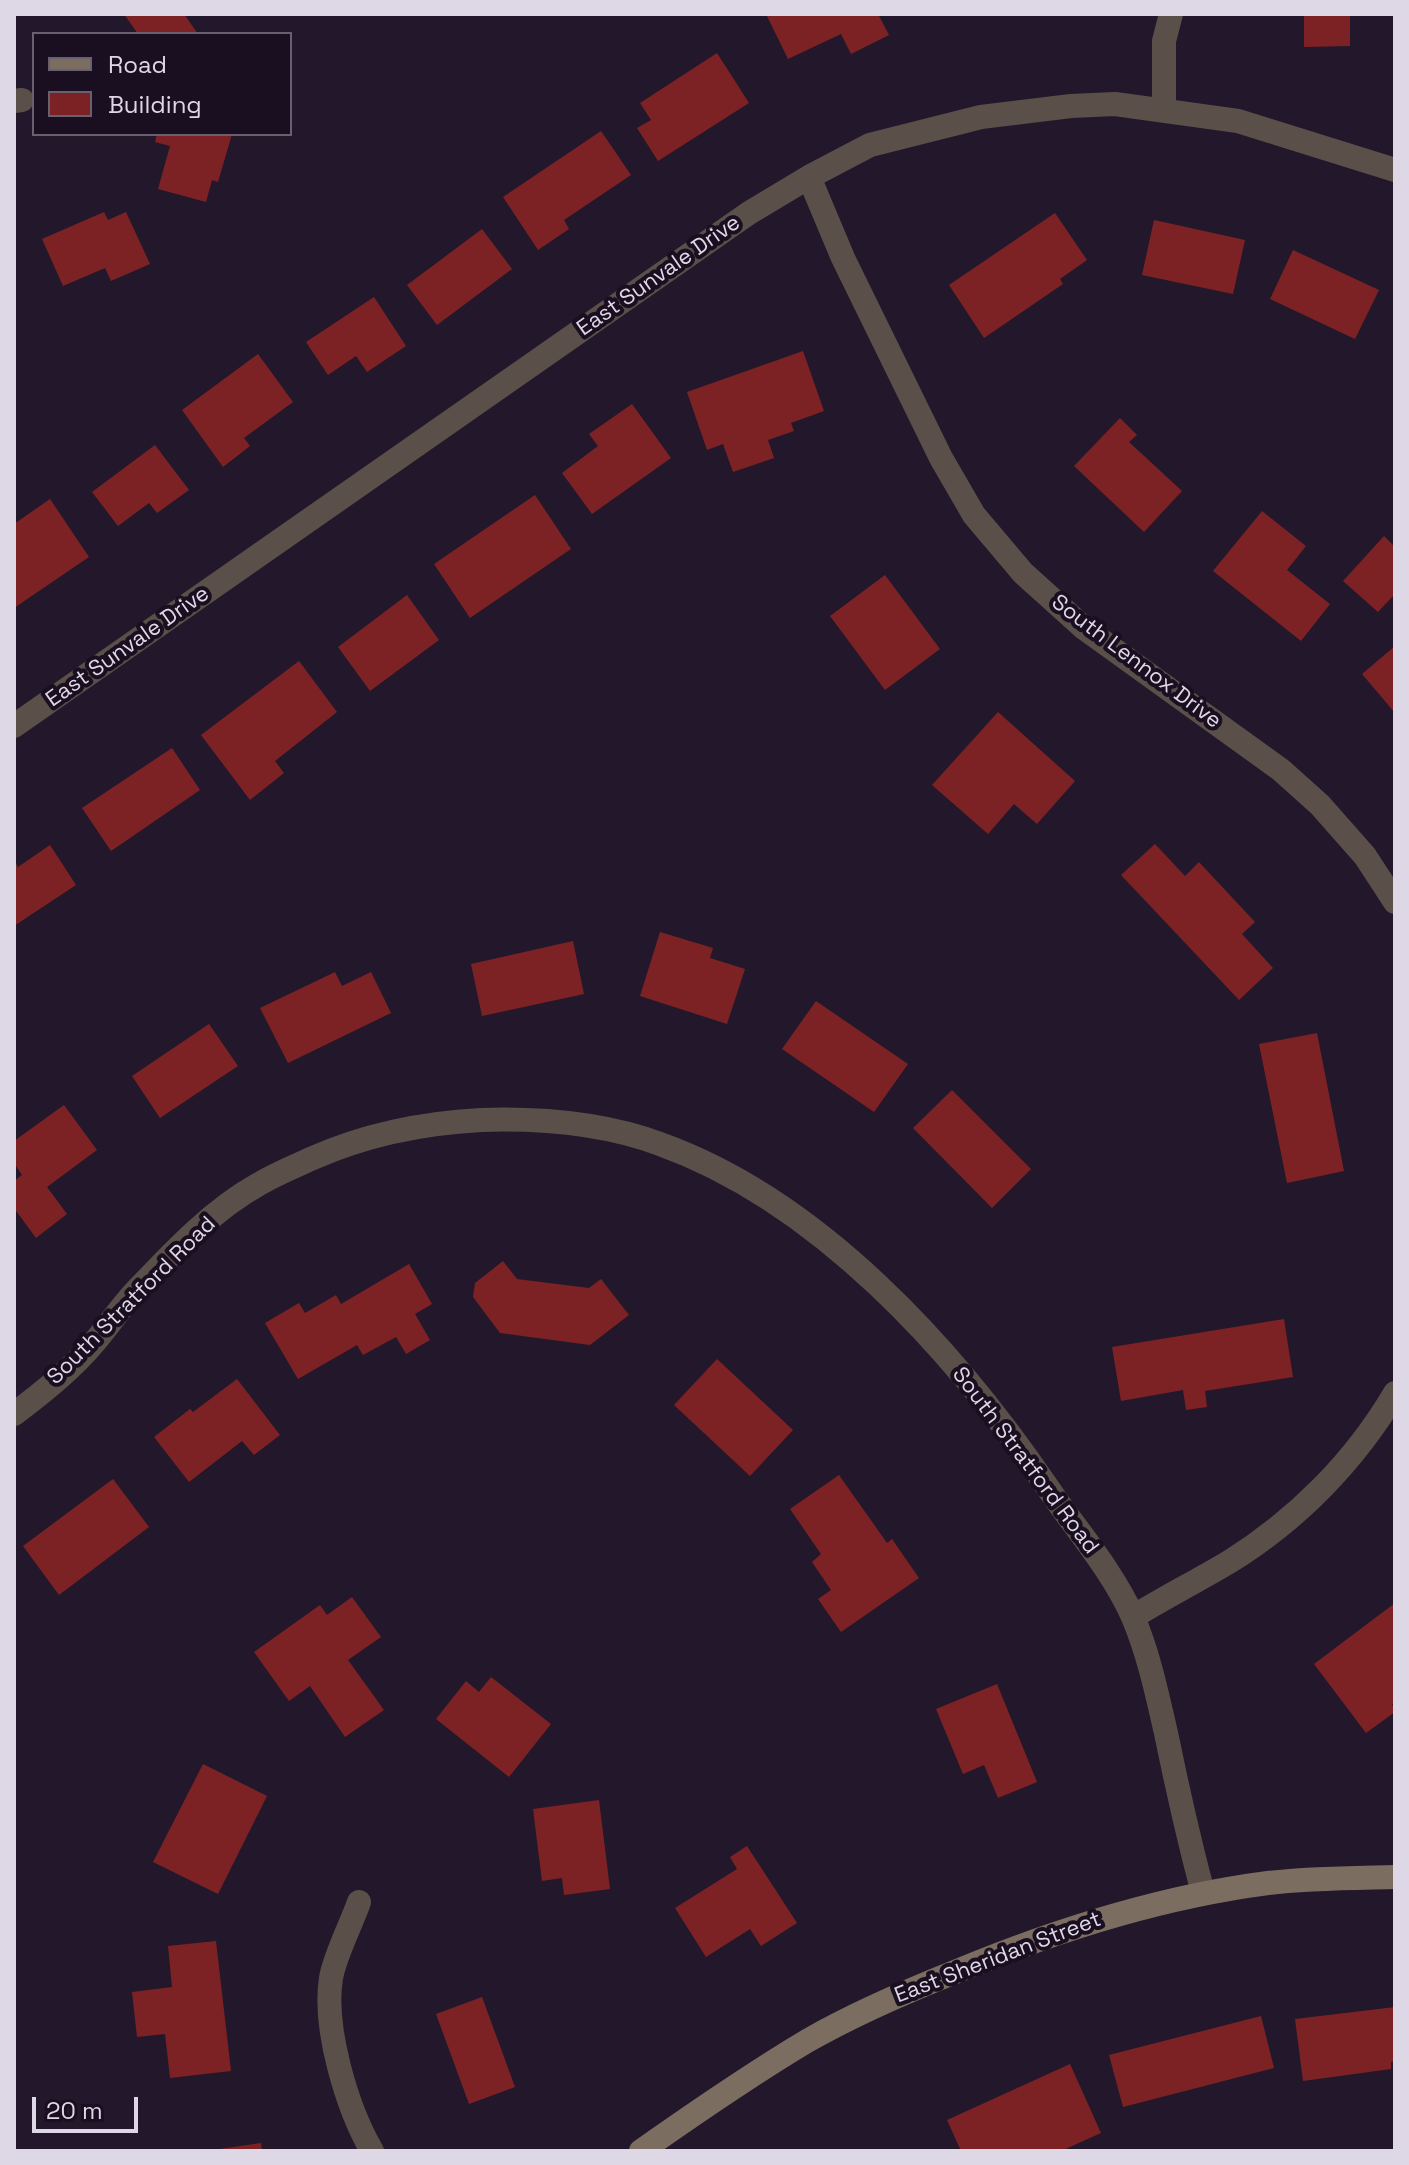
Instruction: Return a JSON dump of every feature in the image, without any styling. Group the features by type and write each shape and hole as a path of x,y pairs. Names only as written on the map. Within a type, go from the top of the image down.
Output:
{"street":[{"path":"1164,109 1164,41 1171,14"},
{"name":"East Sunvale Drive","path":"14,726 749,213 870,145 981,117 1115,104 1238,121 1395,170"},
{"name":"South Lennox Drive","path":"809,177 843,258 941,458 974,515 1023,573 1084,628 1281,770 1320,805 1365,856 1395,902"},
{"name":"South Stratford Road","path":"14,1414 88,1349 133,1294 208,1220 256,1185 317,1156 376,1136 449,1122 528,1118 607,1129 656,1142 695,1157 767,1196 836,1248 916,1322 985,1401 1079,1534 1108,1569 1133,1617 1150,1662 1203,1893"},
{"path":"1133,1617 1239,1554 1323,1488 1373,1429 1395,1393"},
{"name":"East Sheridan Street","path":"641,2151 810,2040 891,1998 997,1954 1128,1910 1203,1893 1271,1883 1395,1877"},
{"path":"359,1902 331,1977 331,2031 338,2064 372,2151"}],"building":[{"path":"124,14 184,14 197,32 137,32"},
{"path":"766,14 878,14 889,35 851,54 841,34 788,59"},
{"path":"1304,14 1350,14 1350,46 1304,47"},
{"path":"717,53 749,103 658,161 637,128 651,120 640,103"},
{"path":"601,131 631,175 564,220 569,229 538,250 503,197"},
{"path":"156,136 231,136 218,182 212,180 206,202 158,189 170,146 155,142"},
{"path":"104,212 108,220 126,212 150,264 111,281 105,268 63,286 42,239"},
{"path":"1055,213 1087,260 1060,279 1063,284 984,338 949,285"},
{"path":"1154,220 1245,240 1233,294 1142,275"},
{"path":"482,229 512,269 437,325 407,285"},
{"path":"1293,250 1379,290 1355,339 1270,299"},
{"path":"374,297 406,346 367,372 356,356 328,375 306,342"},
{"path":"803,351 824,411 791,423 794,431 768,440 774,458 733,472 723,444 707,450 687,392"},
{"path":"258,354 293,402 244,438 250,446 223,467 182,410"},
{"path":"632,404 671,458 592,514 562,473 598,446 589,434"},
{"path":"1120,418 1137,435 1129,442 1182,491 1144,532 1074,466"},
{"path":"155,445 189,490 157,513 149,503 118,526 92,492"},
{"path":"535,495 571,549 470,618 434,564"},
{"path":"50,499 89,557 14,608 14,524"},
{"path":"1262,511 1306,546 1287,570 1330,604 1301,641 1213,571"},
{"path":"1384,536 1395,547 1395,594 1378,612 1343,581"},
{"path":"885,575 940,649 885,690 830,616"},
{"path":"407,595 439,640 370,691 338,647"},
{"path":"1395,646 1395,713 1362,674"},
{"path":"299,661 337,712 275,761 284,773 250,800 201,735"},
{"path":"998,712 1075,781 1037,824 1014,804 988,834 932,785"},
{"path":"172,748 200,790 111,851 82,808"},
{"path":"1155,844 1185,876 1199,862 1255,922 1242,934 1273,968 1239,1000 1121,875"},
{"path":"50,845 76,885 14,926 14,860 18,867"},
{"path":"660,932 713,948 710,958 745,969 727,1024 640,996"},
{"path":"573,941 584,994 482,1016 471,964"},
{"path":"335,972 342,986 371,972 391,1013 288,1063 260,1008"},
{"path":"816,1001 908,1064 874,1112 782,1049"},
{"path":"209,1024 238,1066 160,1118 132,1076"},
{"path":"1317,1033 1344,1171 1287,1183 1259,1044"},
{"path":"952,1090 1031,1169 992,1208 913,1128"},
{"path":"64,1105 97,1150 47,1187 67,1214 36,1238 14,1208 14,1181 22,1175 14,1163 14,1141"},
{"path":"503,1261 517,1279 589,1288 601,1279 629,1315 590,1345 500,1333 473,1297 475,1283"},
{"path":"409,1264 432,1304 415,1314 430,1340 406,1354 396,1337 363,1355 357,1345 298,1379 265,1323 299,1303 305,1313 336,1295 341,1304"},
{"path":"1284,1319 1293,1377 1205,1391 1207,1407 1186,1410 1183,1390 1121,1401 1112,1347"},
{"path":"717,1359 793,1430 750,1476 674,1405"},
{"path":"237,1379 280,1435 254,1455 242,1441 189,1482 154,1437"},
{"path":"839,1475 887,1543 892,1539 919,1578 841,1632 818,1599 831,1590 812,1562 821,1554 790,1509"},
{"path":"113,1479 149,1527 59,1595 23,1546"},
{"path":"352,1597 381,1637 348,1660 384,1710 345,1737 310,1686 289,1701 254,1652 320,1605 327,1615"},
{"path":"1395,1603 1395,1702 1392,1704 1395,1712 1366,1733 1314,1664"},
{"path":"491,1677 551,1724 509,1777 436,1719 466,1681 479,1692"},
{"path":"997,1684 1037,1782 998,1798 984,1765 963,1774 936,1709"},
{"path":"203,1764 267,1796 218,1894 153,1862"},
{"path":"599,1800 610,1889 564,1895 562,1878 542,1881 533,1809"},
{"path":"747,1846 797,1923 761,1946 750,1929 706,1957 675,1908 737,1869 730,1857"},
{"path":"216,1941 231,2071 170,2078 165,2034 137,2037 132,1992 172,1987 168,1946"},
{"path":"482,1997 515,2087 469,2104 436,2014"},
{"path":"1395,2007 1395,2061 1391,2062 1391,2069 1303,2081 1295,2019"},
{"path":"1261,2016 1274,2068 1123,2107 1109,2055"},
{"path":"1070,2064 1101,2133 1061,2151 961,2151 947,2120"},
{"path":"261,2143 262,2151 220,2149"}]}
